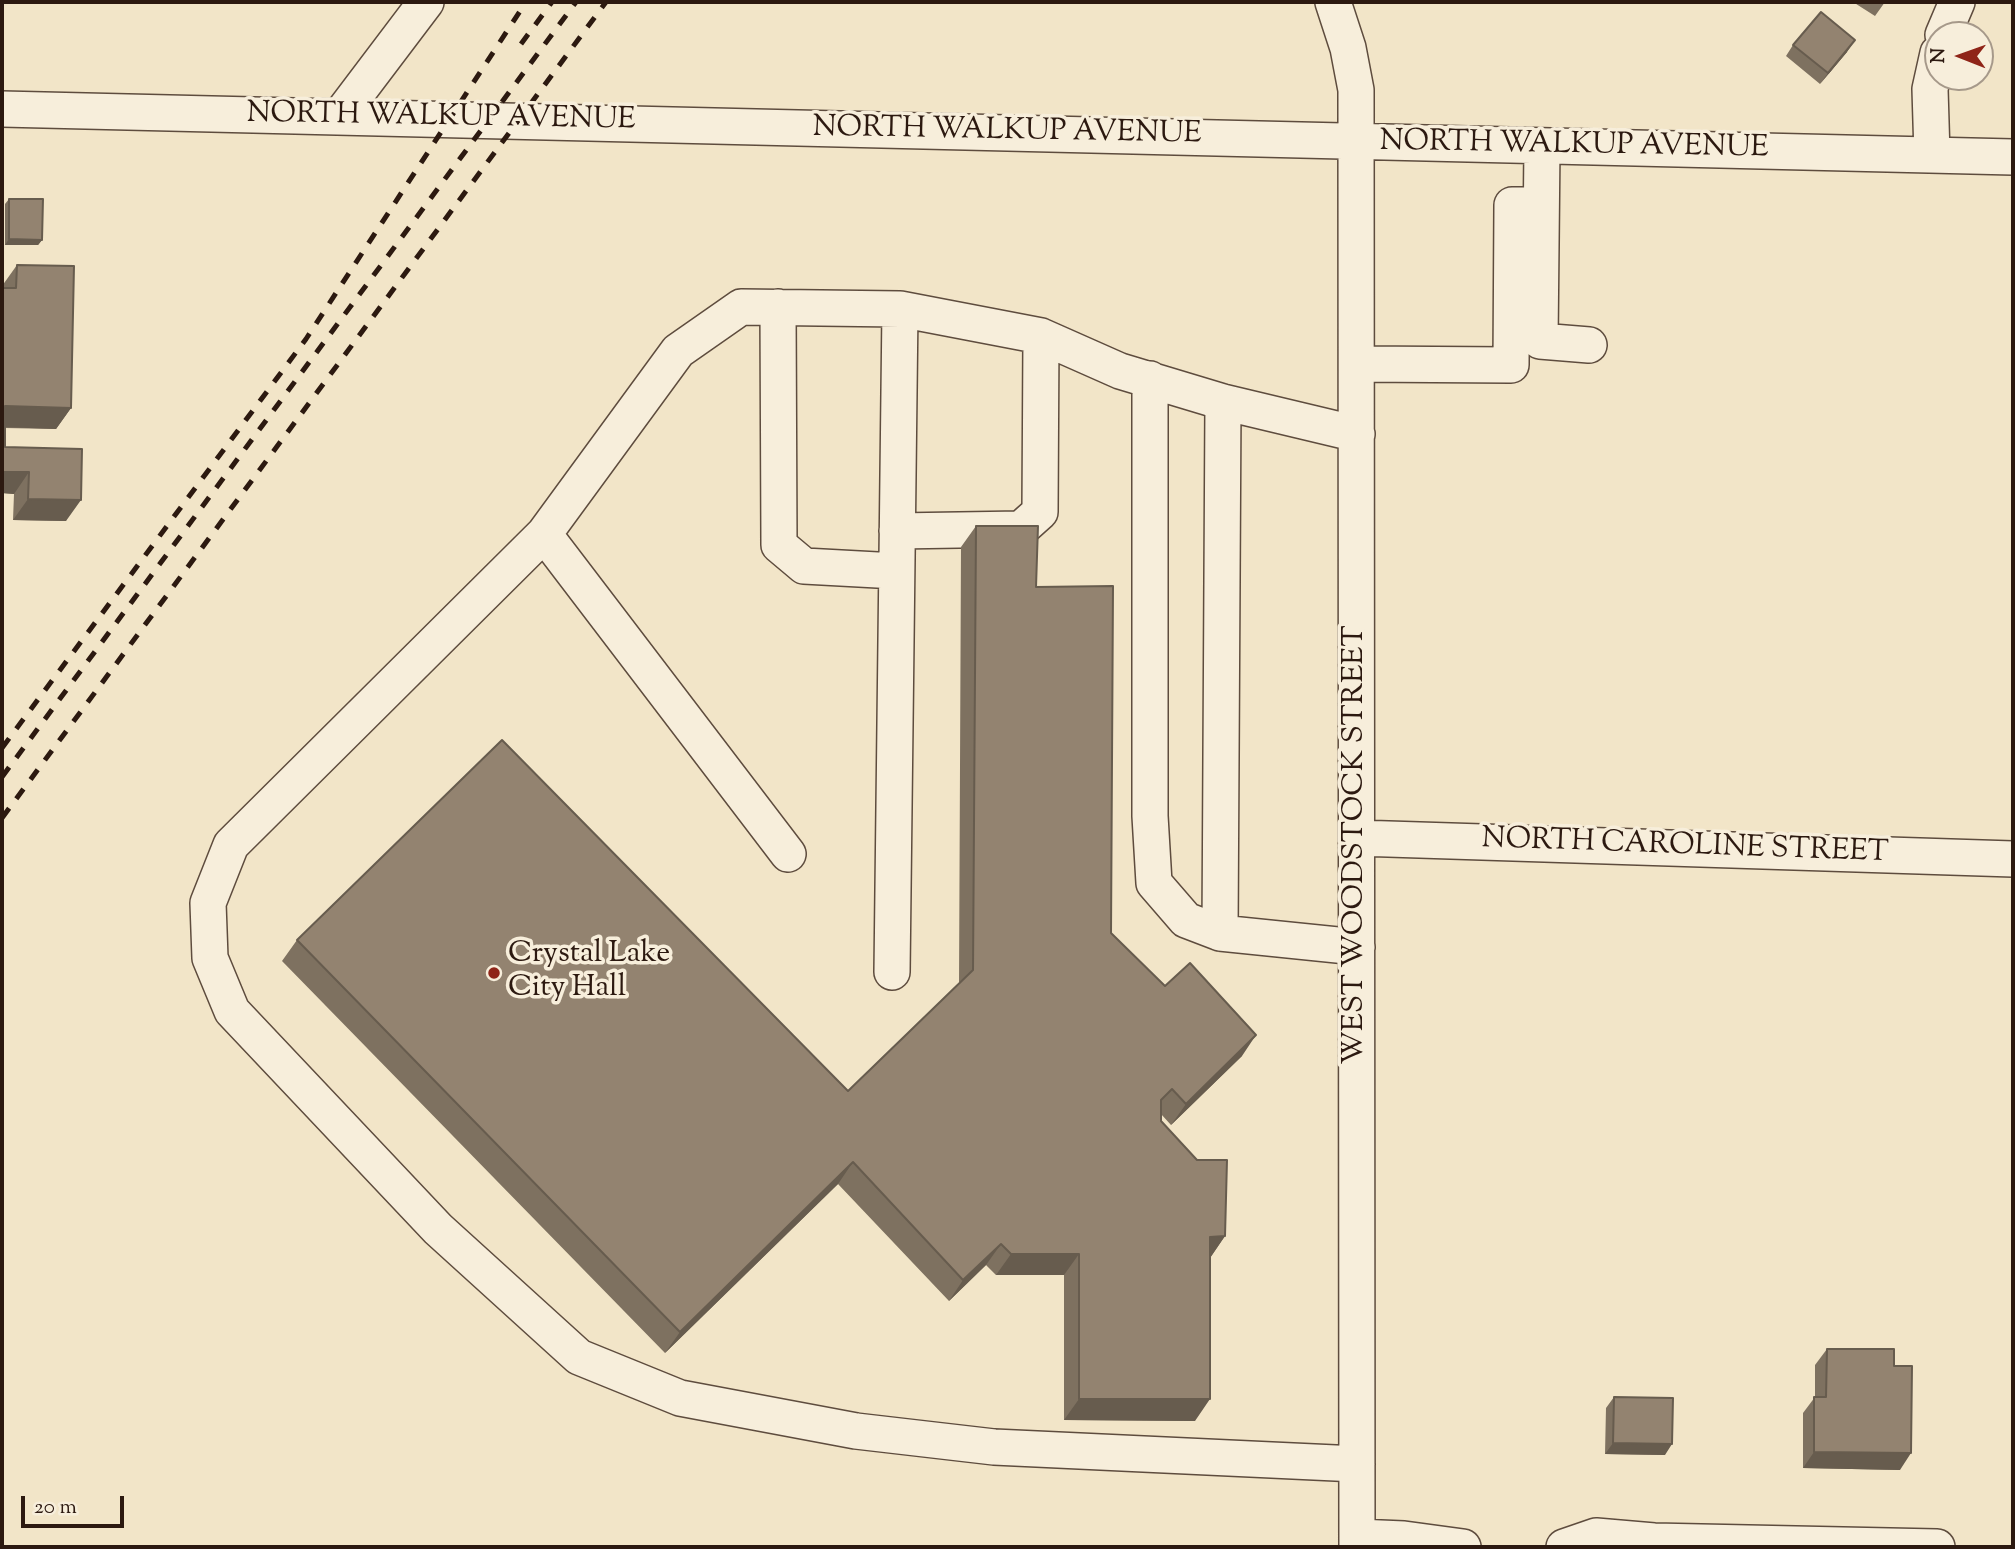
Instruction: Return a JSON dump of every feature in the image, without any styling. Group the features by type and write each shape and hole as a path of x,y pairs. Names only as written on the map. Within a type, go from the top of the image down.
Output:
{"street":[{"path":"340,117 426,2"},
{"name":"WEST WOODSTOCK STREET","path":"1334,2 1348,48 1356,90 1357,142 1357,1542"},
{"path":"1949,21 1957,2"},
{"path":"1930,91 1931,155"},
{"name":"NORTH WALKUP AVENUE","path":"2,109 2013,157"},
{"path":"1542,146 1540,341 1589,345"},
{"path":"1357,364 1511,365 1512,205 1541,205"},
{"path":"1357,434 1223,402 1121,371 1041,336 900,309 741,307 678,351 544,534 231,845 208,903 210,958 232,1011 438,1229 579,1357 680,1398 856,1431 994,1447 1357,1464"},
{"path":"778,307 779,545 804,566 896,571"},
{"path":"892,972 900,309"},
{"path":"897,531 1021,529 1040,512 1041,336"},
{"path":"1150,379 1150,816 1154,883 1186,920 1220,933 1357,947"},
{"path":"1220,933 1223,402"},
{"path":"544,534 788,854"},
{"name":"NORTH CAROLINE STREET","path":"1357,838 2013,859"},
{"path":"1564,1547 1596,1536 1614,1542 1937,1547"},
{"path":"1357,1542 1404,1539 1463,1547"}],"building":[{"path":"1821,12 1855,40 1828,73 1793,45"},
{"path":"9,199 43,199 42,240 9,239"},
{"path":"17,265 74,266 71,408 5,406 5,447 82,449 81,500 28,499 29,472 2,472 2,288 16,288"},
{"name":"Crystal Lake City Hall","path":"976,526 1038,526 1036,587 1113,586 1111,933 1165,986 1190,963 1256,1035 1186,1104 1172,1089 1161,1100 1161,1121 1197,1160 1227,1160 1225,1236 1210,1237 1210,1399 1079,1399 1079,1254 1011,1254 1001,1244 963,1280 853,1162 680,1332 297,940 502,740 848,1091 973,970"},
{"path":"1827,1349 1894,1349 1894,1366 1912,1366 1911,1453 1814,1452 1814,1397 1826,1397"},
{"path":"1614,1397 1673,1398 1672,1444 1613,1443"}],"railway":[{"path":"2,748 306,339 526,2"},
{"path":"521,44 552,2"},
{"path":"2,777 576,2"},
{"path":"2,818 606,2"}],"place":[{"name":"Crystal Lake City Hall","path":"494,973"}]}
